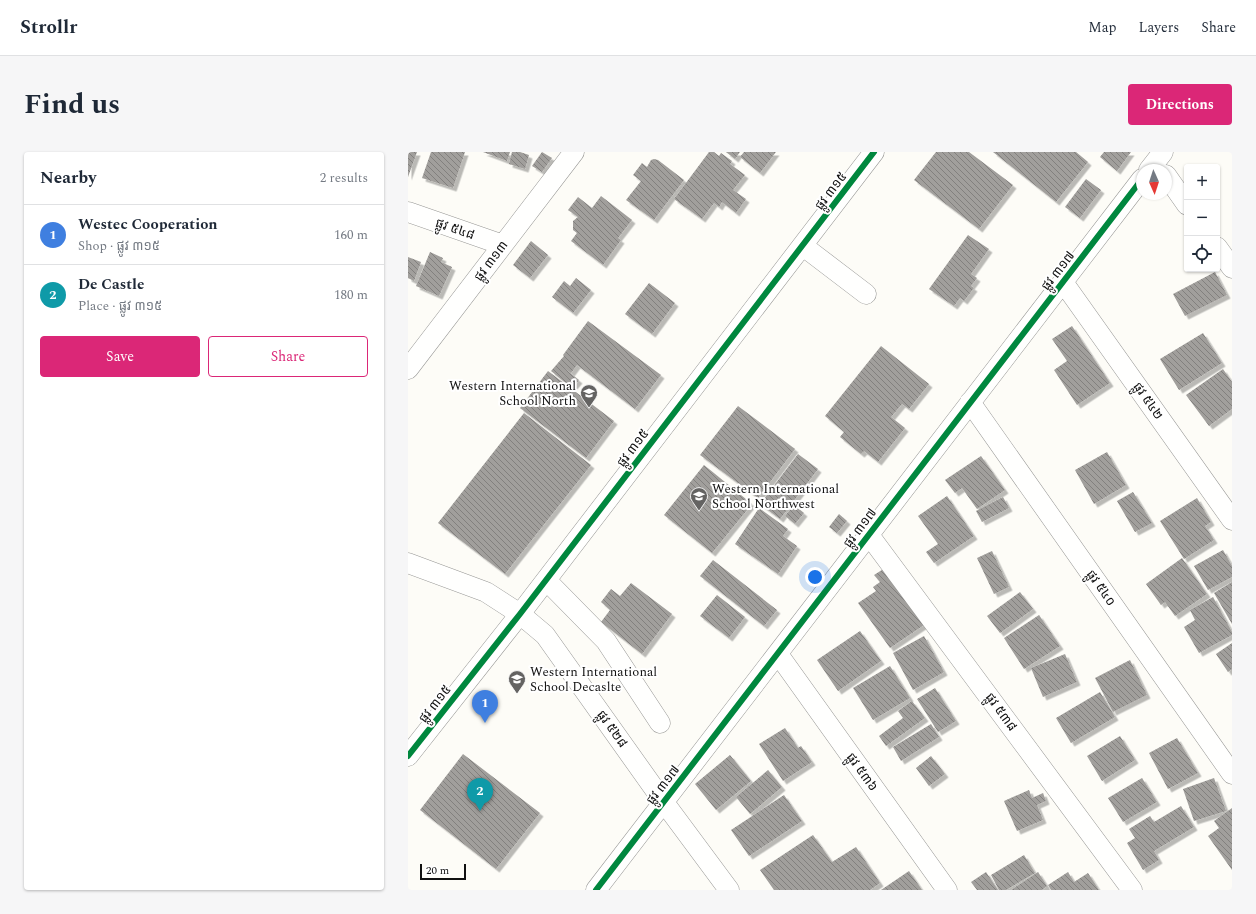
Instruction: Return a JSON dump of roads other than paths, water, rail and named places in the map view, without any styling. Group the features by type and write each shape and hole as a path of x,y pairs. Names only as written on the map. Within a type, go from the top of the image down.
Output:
{"street":[{"name":"ផ្លូវ ៣១៣","path":"408,369 574,152"},
{"name":"ផ្លូវ ៣១៥","path":"408,756 520,614 874,152"},
{"path":"1172,184 1184,201"},
{"name":"ផ្លូវ ៣១៧","path":"596,890 1136,187"},
{"name":"ផ្លូវ ៥៤៨","path":"408,212 503,245"},
{"path":"803,246 866,294"},
{"path":"1220,251 1232,268"},
{"name":"ផ្លូវ ៥៤២","path":"1063,282 1232,520"},
{"name":"ផ្លូវ ៥៤០","path":"970,402 1232,774"},
{"name":"ផ្លូវ ៥៣៨","path":"869,535 1132,890"},
{"name":"ផ្លូវ ៥២៨","path":"408,563 486,592 520,614 545,635 663,801 729,890"},
{"path":"546,580 606,641 660,723"},
{"name":"ផ្លូវ ៥៣៦","path":"778,654 946,890"}],"place":[{"name":"Western International School North","path":"589,408"},
{"name":"Western International School Northwest","path":"699,511"},
{"name":"Western International School Decaslte","path":"517,694"},
{"name":"Westec Cooperation","path":"485,723"},
{"name":"De Castle","path":"480,811"}]}
